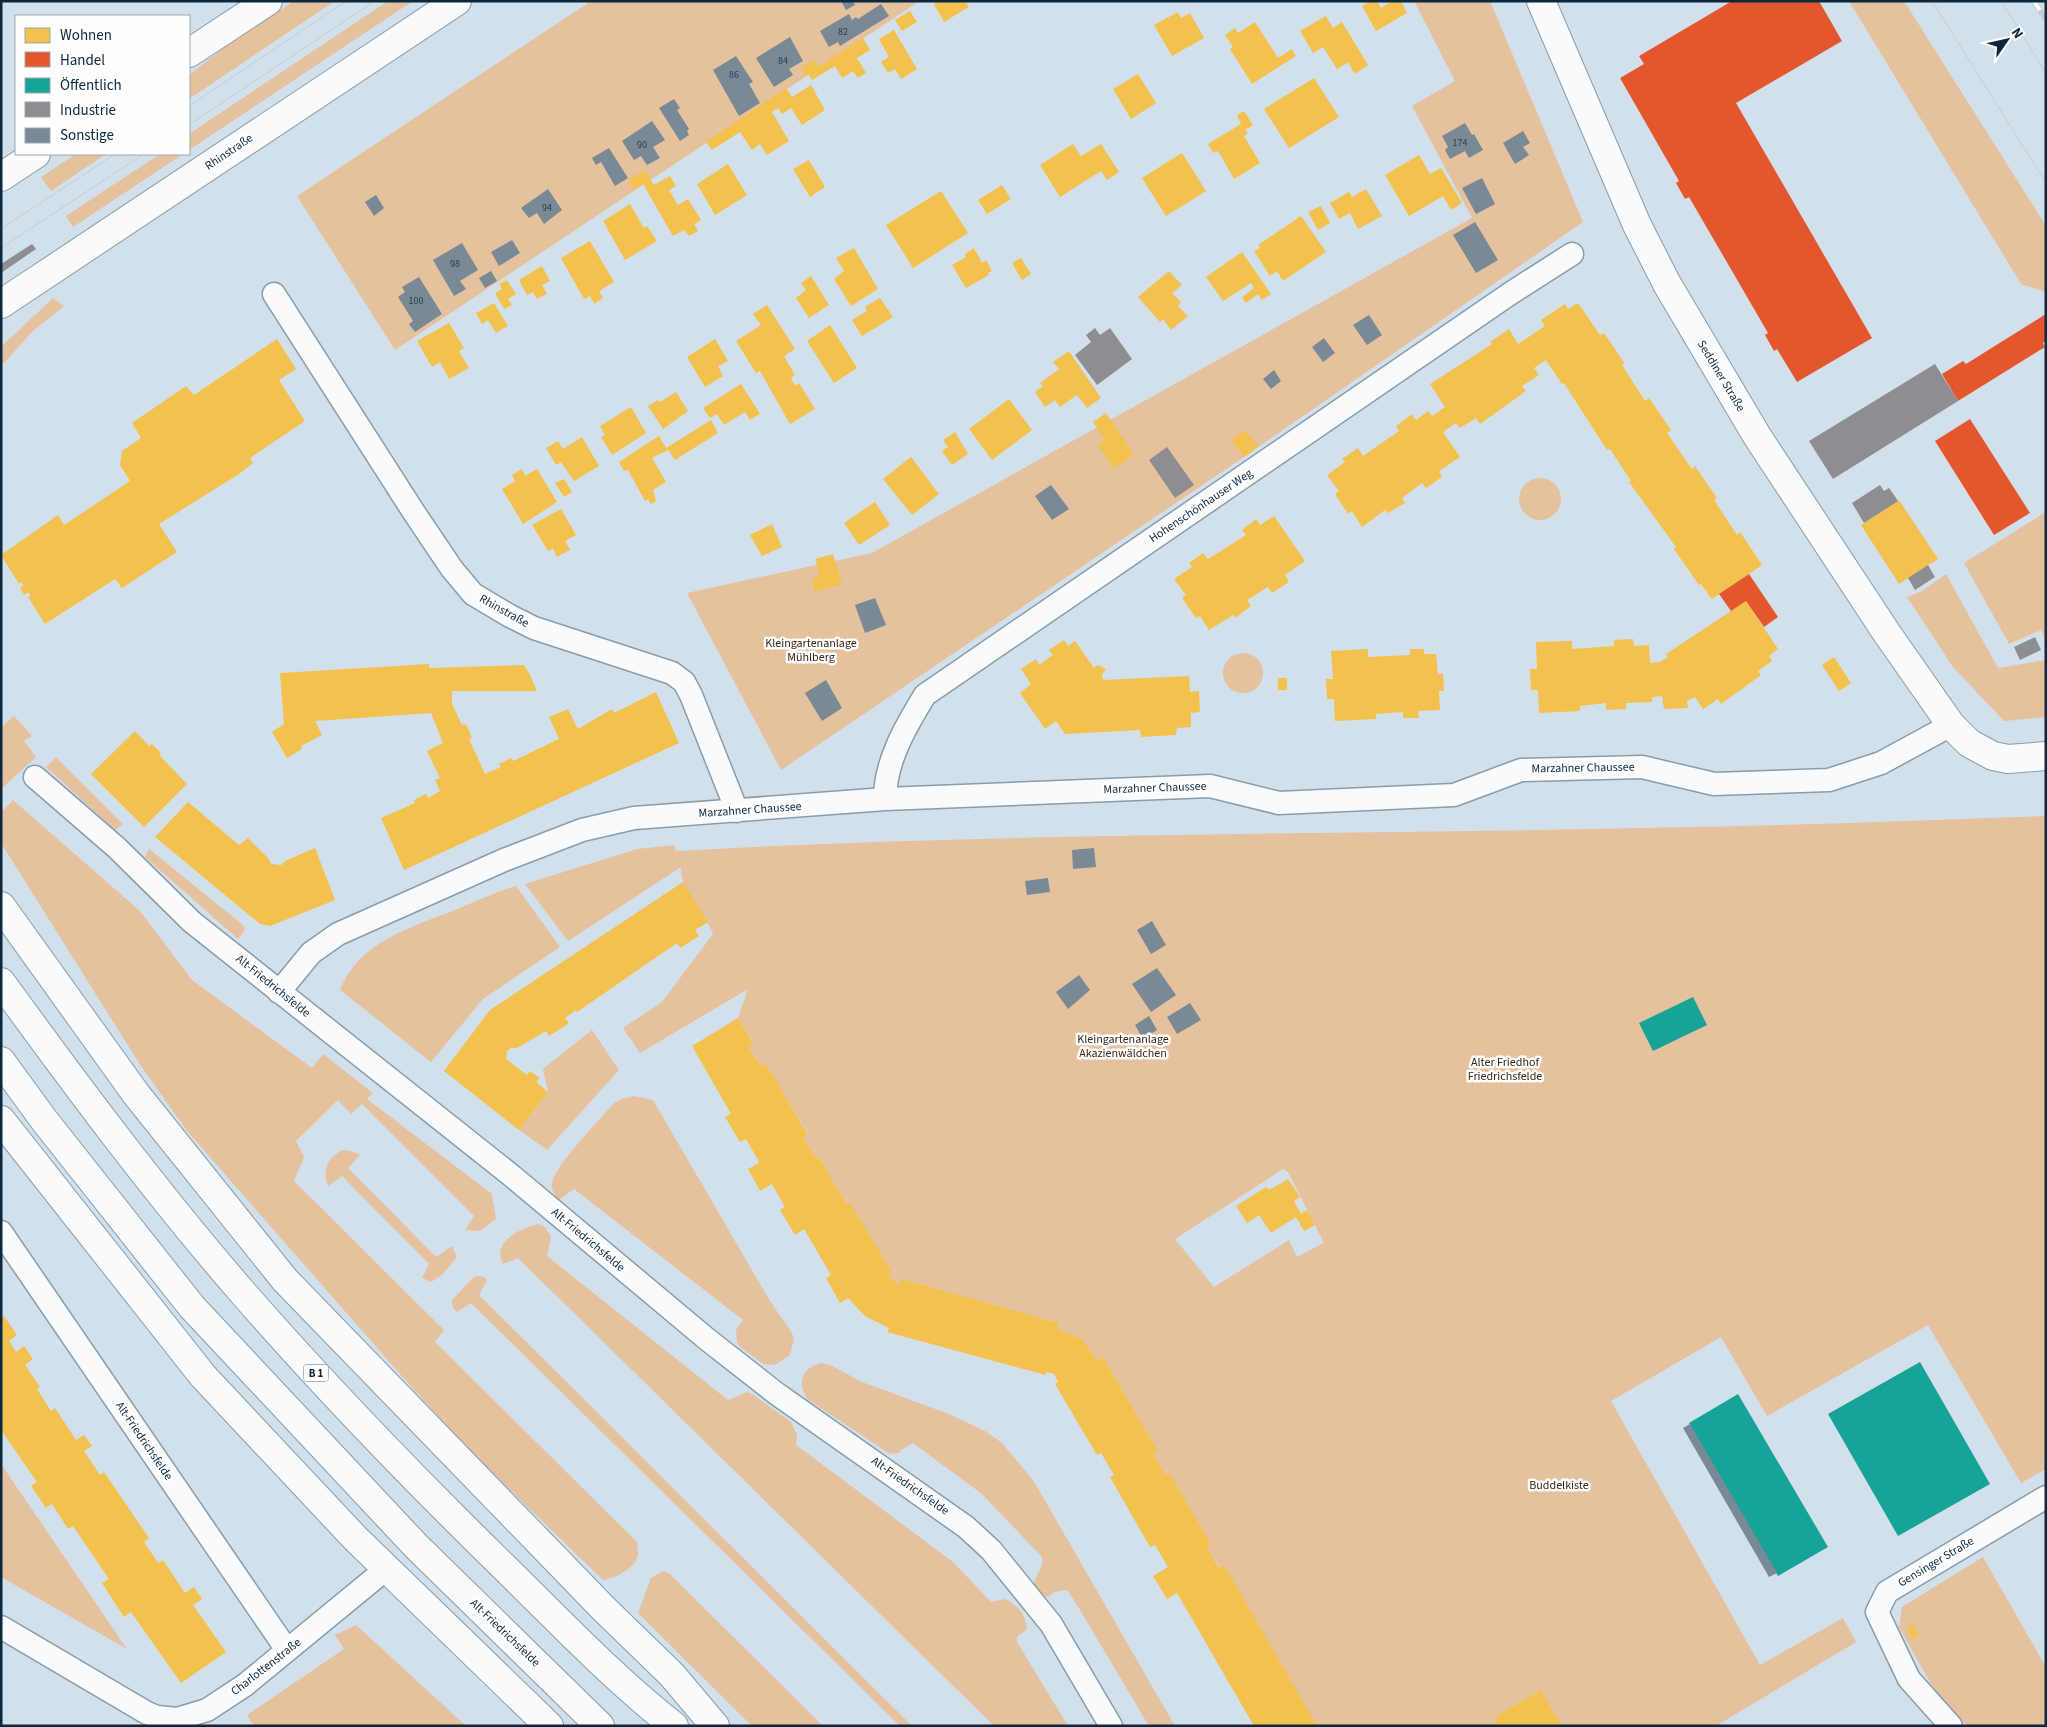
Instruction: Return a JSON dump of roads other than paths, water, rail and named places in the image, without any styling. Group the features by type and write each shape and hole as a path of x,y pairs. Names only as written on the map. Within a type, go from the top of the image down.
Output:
{"main road":[{"path":"190,52 268,1"},
{"name":"Rhinstraße","path":"1,304 457,1"},
{"name":"Seddiner Straße","path":"1541,1 1637,225 1667,284 1757,436 1881,624 1951,725"},
{"path":"1,177 34,155"},
{"path":"1951,725 1969,743 1992,756 2008,759 2046,756"},
{"path":"1,906 136,1094 285,1280 597,1602 672,1676 715,1726"},
{"name":"B 1","path":"1,982 80,1091 175,1209 242,1291 356,1418 470,1534 634,1694 674,1726"},
{"name":"Alt-Friedrichsfelde","path":"1,1062 44,1120 192,1307 416,1546 600,1726"},
{"path":"1,1120 203,1376 313,1495 386,1569 549,1726"}],"street":[{"name":"Hohenschönhauser Weg","path":"885,799 885,783 904,731 925,695 1503,299 1572,254"},
{"name":"Rhinstraße","path":"274,294 413,511 452,569 473,594 534,628 650,665 672,673 684,682 692,694 737,811"},
{"name":"Marzahner Chaussee","path":"279,992 311,952 338,934 504,860 582,830 634,818 885,799 1210,786 1279,803 1454,795 1521,770 1642,767 1714,784 1829,780 1881,763 1951,725"},
{"name":"Alt-Friedrichsfelde","path":"35,777 118,848 192,922 395,1081 770,1388 966,1527 991,1550 1051,1624 1111,1726"},
{"name":"Alt-Friedrichsfelde","path":"1,1232 287,1650"},
{"name":"Gensinger Straße","path":"1950,1726 1909,1679 1876,1612 1887,1592 2046,1497"},
{"name":"Charlottenstraße","path":"1,1627 147,1713 157,1717 177,1719 207,1710 245,1685 386,1569"}],"tram line":[{"path":"190,105 346,1"},
{"path":"190,124 375,1"},
{"path":"1932,1 2046,183"},
{"path":"2001,1 2046,73"},
{"path":"1,229 113,155"},
{"path":"1,248 142,155"}],"railway":[{"path":"2034,1 2046,20"}],"park label":[{"name":"Kleingartenanlage Mühlberg","path":"811,650"},
{"name":"Kleingartenanlage Akazienwäldchen","path":"1123,1046"},
{"name":"Alter Friedhof Friedrichsfelde","path":"1505,1069"},
{"name":"Buddelkiste","path":"1559,1485"}]}
